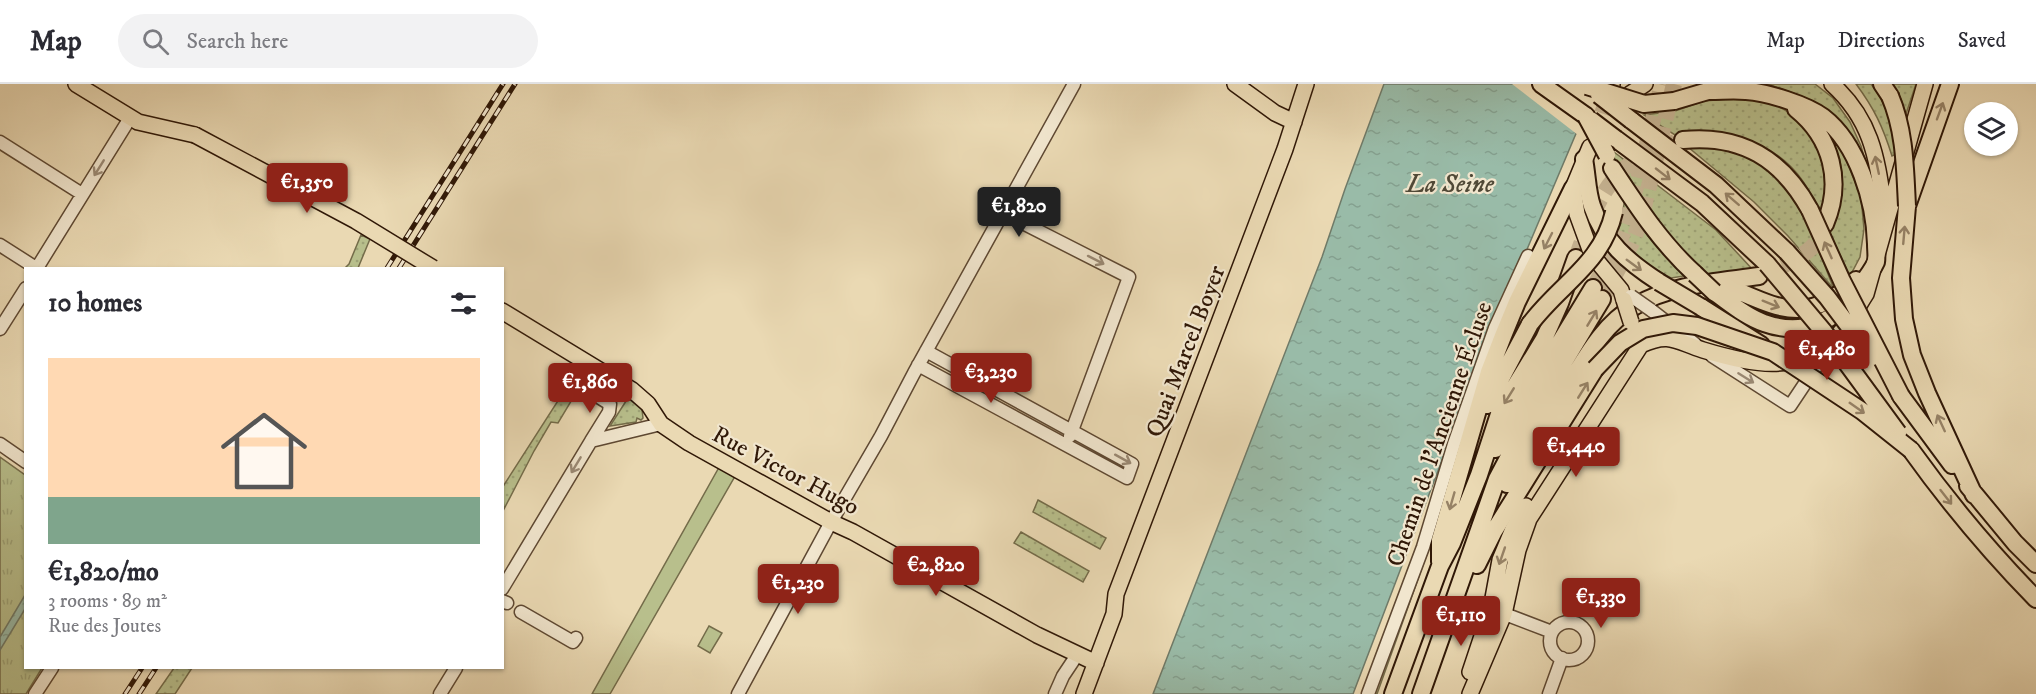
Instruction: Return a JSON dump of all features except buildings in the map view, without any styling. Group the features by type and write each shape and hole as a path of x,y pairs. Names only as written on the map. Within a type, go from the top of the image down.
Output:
{"highway":[{"path":"1541,84 1702,203 1824,332 1967,525 2036,599"},
{"path":"1586,85 1644,105 1674,101 1703,88 1731,84"},
{"path":"1907,206 1950,84"},
{"path":"1586,85 1716,185 1787,252 1827,297 1974,495 2036,564"},
{"path":"1586,116 1610,161 1665,244 1695,274 1715,287 1751,317 1764,323 1783,328 1802,328 1835,315 1848,304 1876,261 1875,231 1870,201 1860,169 1848,148 1824,117 1800,104 1747,91 1703,88"},
{"path":"1886,90 1897,113 1905,156 1907,206 1901,278 1904,320 1912,355 1927,393 1974,495"},
{"path":"1773,96 1790,104 1810,122 1823,140 1834,171 1831,211 1825,224"},
{"path":"1683,140 1722,141 1755,151 1788,176 1810,210 1842,281 1901,396"},
{"path":"1587,153 1592,205 1610,243 1633,266 1773,352 1862,411 1911,450"},
{"path":"1468,444 1530,324 1542,308 1594,257 1610,230 1616,195 1610,161"},
{"path":"1440,566 1440,540 1489,372 1506,327 1573,188"},
{"path":"1393,694 1440,566 1452,543 1479,475 1500,411 1544,339 1576,258"},
{"path":"1485,518 1602,334 1634,306 1653,297 1691,285 1715,287 1763,270"},
{"path":"1421,694 1494,488 1518,438 1598,293 1479,475"},
{"path":"1448,621 1494,531 1596,369 1614,348 1631,335 1657,325 1673,323 1697,326 1773,352"}],"main road":[{"path":"76,84 130,118 152,127 195,135 356,221 431,267"},
{"path":"1235,84 1275,113 1294,122"},
{"name":"Quai Marcel Boyer","path":"1075,694 1087,659 1114,614 1116,594 1294,122 1306,84"},
{"path":"1630,94 1646,84"},
{"path":"1832,84 1844,95 1859,115 1870,140 1877,165 1886,223"},
{"path":"1470,694 1529,519 1641,345 1665,337 1749,363 1772,364 1793,362 1803,358 1836,337 1866,294 1925,84"},
{"path":"1462,694 1498,612 1500,560 1513,529 1608,378 1629,338 1631,322 1625,295 1592,255 1577,214 1573,188 1587,153"},
{"name":"Rue Victor Hugo","path":"504,312 632,390 648,404 661,424 689,443 1053,644 1087,659"},
{"name":"Quai Marcel Boyer","path":"1084,694 1087,659"}],"street":[{"path":"738,694 1074,84"},
{"path":"38,267 130,118"},
{"path":"0,142 82,195"},
{"path":"1003,213 1129,277 1066,444"},
{"path":"0,245 35,267"},
{"name":"Chemin de l'Ancienne Écluse","path":"1368,694 1424,547 1454,444 1495,328 1528,256"},
{"path":"0,329 24,291"},
{"path":"1625,295 1651,310 1702,350 1790,406 1836,337"},
{"path":"918,365 1127,478 1132,464 926,351"},
{"path":"504,587 609,412 610,404 584,388"},
{"path":"591,441 661,424"},
{"path":"0,444 24,461"},
{"path":"521,612 541,619 573,642 576,638"},
{"path":"1498,612 1552,632"},
{"path":"1568,621 1580,625 1587,634 1588,644 1582,654 1576,658 1562,658 1552,649 1550,642 1552,632 1559,624 1568,621"},
{"path":"1549,694 1562,658"},
{"name":"Quai Marcel Boyer","path":"1055,694 1062,676 1087,659"},
{"path":"36,694 51,669"},
{"path":"440,694 455,669"}],"green space":[{"path":"1767,84 1815,84 1833,98 1850,122 1861,146 1868,171 1819,108 1796,94"},
{"path":"1856,84 1871,84 1882,100 1893,135 1896,154 1892,156 1877,118"},
{"path":"1891,84 1916,84 1906,114 1901,99"},
{"path":"1740,98 1761,100 1775,105 1796,118 1813,137 1824,159 1828,177 1822,217 1805,184 1791,167 1762,146 1728,134 1692,132 1675,135 1644,115 1675,111 1704,101"},
{"path":"1822,124 1841,147 1861,197 1864,229 1860,257 1850,276 1830,234 1839,205 1842,175 1838,154"},
{"path":"1688,147 1720,148 1745,155 1765,167 1782,182 1807,222 1834,289 1788,236 1754,202"},
{"path":"1614,152 1716,230 1753,270 1705,276 1654,218 1612,154"},
{"path":"1625,198 1648,236 1684,276 1671,278 1647,265 1615,238 1621,223"},
{"path":"361,235 370,239 358,267 346,267"},
{"path":"579,368 588,373 558,423 551,422 504,509 504,485"},
{"path":"628,398 642,410 643,418 641,420 637,418 636,422 610,426"},
{"path":"0,457 24,474 24,669 41,669 26,694 0,694"},
{"path":"722,462 738,471 610,694 592,694"},
{"path":"1038,500 1106,538 1100,549 1033,512"},
{"path":"1021,532 1089,571 1083,582 1014,543"},
{"path":"1433,537 1377,694 1372,694 1402,613"},
{"path":"709,626 722,633 710,653 698,646"},
{"path":"173,669 191,669 175,694 156,694"}],"water":[{"name":"La Seine","path":"1384,84 1597,84 1481,358 1353,694 1153,694 1322,257"},
{"path":"24,597 24,611 0,650 0,637"}],"pier":[{"path":"1512,84 1600,84 1578,135"}],"tunnel":[{"path":"1593,288 1620,241 1628,219 1662,84"},
{"path":"1602,299 1640,223 1674,84"},
{"path":"1594,135 1610,90"},
{"path":"1576,258 1592,215 1612,182 1640,157 1683,140"},
{"path":"1760,275 1804,254 1816,243 1825,225"}],"railway":[{"path":"388,267 503,84"},
{"path":"400,267 515,84"},
{"path":"125,694 141,669"},
{"path":"139,694 155,669"}]}
